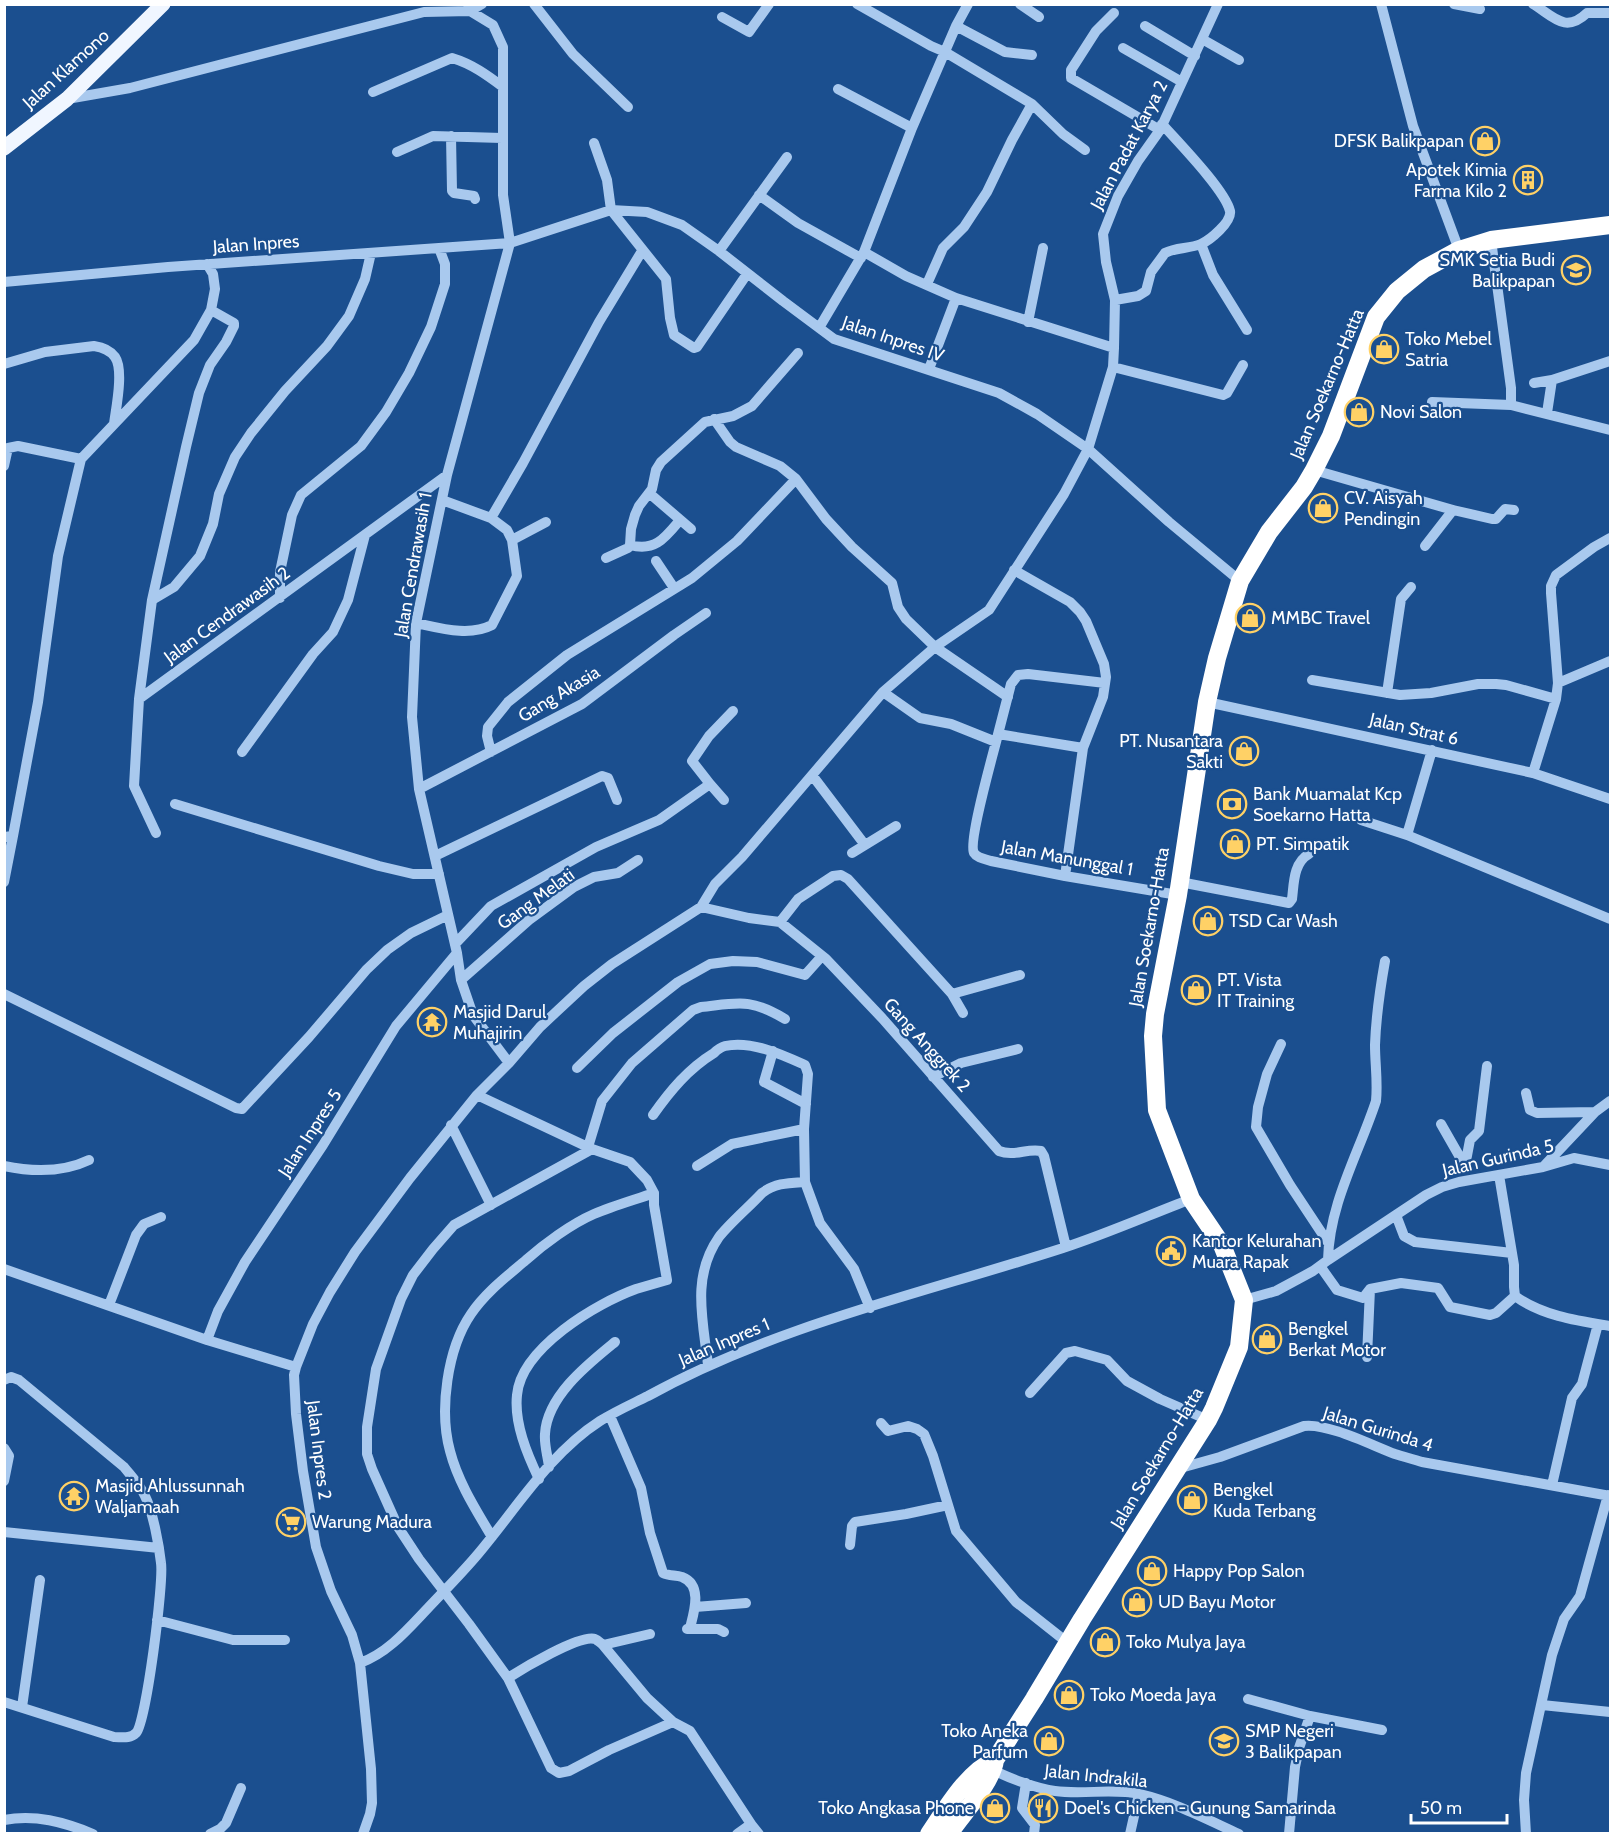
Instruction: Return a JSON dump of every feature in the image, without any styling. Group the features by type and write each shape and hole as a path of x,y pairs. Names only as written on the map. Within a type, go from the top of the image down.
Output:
{"highway":[{"name":"Jalan Soekarno-Hatta","path":"949,1833 985,1785 991,1765 1208,1420 1239,1347 1244,1300 1222,1245 1191,1199 1157,1110 1153,1036 1155,1014 1179,889 1207,702 1217,658 1240,581 1269,532 1304,487 1314,470 1331,436 1376,317 1397,291 1424,268 1460,250 1491,240 1611,225"},
{"name":"Jalan Soekarno-Hatta","path":"929,1833 964,1785 991,1765"}],"main road":[{"name":"Jalan Klamono","path":"4,148 67,99 152,10 163,4"}],"street":[{"path":"67,99 130,88 424,12 469,8 482,4"},
{"path":"534,4 573,54 628,107"},
{"path":"722,17 749,32 769,4"},
{"path":"856,4 945,52 1032,104 1063,134 1085,150"},
{"path":"819,328 862,255 912,128 956,26 968,4"},
{"path":"1020,4 1039,17"},
{"name":"Jalan Padat Karya 2","path":"701,907 715,884 742,857 883,692 935,647 990,610 1064,494 1088,448 1113,367 1115,300 1106,261 1103,234 1118,196 1138,160 1161,127 1218,4"},
{"path":"1381,4 1413,126 1460,250"},
{"path":"1454,4 1480,9"},
{"path":"1533,4 1553,20 1565,22 1581,20 1587,14 1611,13"},
{"path":"469,8 493,25 503,47 503,195 510,243"},
{"path":"1114,13 1096,31 1071,70 1071,78 1161,127 1216,187 1229,210 1228,220 1224,227 1201,244 1165,253 1152,272 1146,291 1138,296 1115,300"},
{"path":"956,26 1005,52 1032,55"},
{"path":"1145,26 1195,56"},
{"path":"1202,39 1239,60"},
{"path":"1123,48 1182,82"},
{"path":"373,93 452,58 484,73 503,87"},
{"path":"838,89 912,128"},
{"path":"927,284 943,248 964,227 987,192 1032,104"},
{"path":"397,152 434,136 502,138"},
{"path":"451,136 452,191 474,196 476,199"},
{"path":"594,143 607,180 611,210 666,279 674,335 694,348 697,347 747,274"},
{"path":"719,251 787,157"},
{"path":"759,195 798,223 956,298 1114,348"},
{"name":"Jalan Inpres IV","path":"510,243 611,210 647,212 682,225 834,339 999,393 1037,414 1088,448 1169,522 1240,581"},
{"path":"1491,240 1511,388 1511,405"},
{"name":"Jalan Inpres","path":"4,282 207,264 510,243"},
{"name":"Jalan Cendrawasih 1","path":"509,1063 473,1015 461,980 419,789 412,717 416,623 447,475 510,243"},
{"path":"1201,244 1213,275 1246,330"},
{"path":"280,598 280,572 292,515 301,495 361,446 386,412 409,373 431,327 445,284 445,264 439,248"},
{"path":"1028,322 1043,248"},
{"path":"491,518 599,322 642,251"},
{"path":"153,600 174,587 200,556 213,524 219,494 235,457 251,433 285,391 327,346 349,316 365,279 371,253"},
{"path":"4,882 9,837 38,702 58,556 81,459 194,340 211,310 215,290 213,274 207,264"},
{"path":"929,369 956,298"},
{"path":"156,833 134,786 139,699 153,600 199,393 210,365 234,326 234,323 211,310"},
{"path":"4,364 45,352 94,346 110,351 116,358 119,376 114,424"},
{"path":"606,558 626,551 630,545 629,536 635,515 652,489 656,470 661,462 705,422 733,416 752,406 798,353"},
{"path":"1534,383 1552,380 1611,361"},
{"path":"1113,367 1223,395 1227,393 1243,365"},
{"path":"1547,413 1552,380"},
{"path":"1432,402 1511,405 1611,430"},
{"path":"714,419 736,447 780,466 796,479 826,519 852,547 892,583 898,607 906,619 935,647 1008,697"},
{"path":"4,466 8,448 11,446 81,459"},
{"path":"1314,470 1453,510 1496,519 1505,509 1514,510"},
{"name":"Jalan Cendrawasih 2","path":"139,699 447,475"},
{"path":"492,752 487,736 488,727 508,702 567,655 692,578 728,549 796,479"},
{"path":"649,493 691,529"},
{"path":"416,623 452,631 474,630 492,625 516,578 512,540 507,530 491,518 442,500"},
{"path":"1425,546 1453,510"},
{"path":"630,545 639,548 652,546 668,535 680,520"},
{"path":"512,540 546,522"},
{"path":"242,752 313,654 333,632 348,600 365,536"},
{"path":"1533,773 1556,699 1558,683 1551,593 1553,580 1556,575 1594,547 1611,538"},
{"path":"656,561 674,588"},
{"path":"1014,570 1070,602 1080,612 1100,653 1105,670 1103,698 1083,748 1065,876"},
{"path":"1387,693 1401,599 1411,587"},
{"name":"Gang Akasia","path":"419,789 582,704 674,635 706,614"},
{"path":"1558,683 1611,661"},
{"path":"997,738 1011,684 1018,675 1028,674 1105,683"},
{"path":"1312,680 1400,695 1431,693 1478,684 1496,684 1556,699"},
{"path":"883,692 920,718 951,724 997,738 1083,748"},
{"name":"Jalan Strat 6","path":"1207,702 1533,773 1611,800"},
{"path":"724,800 693,764 693,758 709,736 733,711"},
{"name":"Jalan Manunggal 1","path":"997,738 975,828 974,852 979,857 1065,876 1289,903 1292,899 1298,865 1303,857 1309,854"},
{"path":"1407,835 1432,750"},
{"path":"812,775 866,845"},
{"path":"435,856 602,776 608,778 617,800"},
{"name":"Jalan Inpres 5","path":"207,1340 218,1311 245,1262 323,1145 396,1026 491,906 596,847 659,820 710,784"},
{"path":"175,804 380,866 413,874 439,874"},
{"path":"1361,820 1407,835 1611,919"},
{"path":"852,853 896,826"},
{"name":"Gang Melati","path":"461,980 529,920 574,887 594,878 618,873 638,860"},
{"path":"4,1269 207,1340 296,1367 321,1309 349,1262 410,1178 477,1095 540,1027 584,986 612,964 701,907 749,918 780,922 798,899 833,876 841,875 848,879 952,994 963,1013"},
{"path":"4,994 242,1109 309,1037 366,969 411,933 448,915"},
{"name":"Gang Anggrek 2","path":"780,922 822,956 882,1018 999,1151 1010,1154 1041,1151 1066,1247"},
{"path":"577,1068 613,1033 678,982 710,964 733,961 757,962 805,975 822,956"},
{"path":"1385,961 1377,1015 1376,1101 1343,1187 1324,1263 1337,1290 1363,1298 1370,1289 1401,1283 1438,1288 1450,1307 1490,1315 1496,1313 1515,1296"},
{"path":"952,994 1020,975"},
{"path":"673,1722 609,1750 569,1771 556,1772 550,1768 508,1678 419,1558 398,1527 386,1502 367,1454 367,1427 376,1370 401,1299 413,1275 454,1225 590,1148 599,1106 609,1092 632,1063 693,1010 701,1007 751,1003 785,1019"},
{"path":"1281,1044 1267,1074 1258,1107 1256,1126 1290,1185 1329,1244"},
{"path":"653,1115 684,1076 724,1046 748,1046 773,1051 805,1065 808,1074 804,1129 805,1182 820,1223 854,1269 870,1308"},
{"path":"933,1077 961,1063 1018,1049"},
{"path":"773,1051 764,1082 806,1104"},
{"path":"1465,1166 1470,1140 1479,1131 1487,1066"},
{"path":"1526,1094 1528,1106 1533,1112 1595,1112"},
{"path":"477,1095 590,1148 630,1162 647,1180 654,1193 667,1280 635,1290 588,1312 544,1346 523,1374 517,1396 518,1416 525,1447 539,1479"},
{"path":"1543,1167 1595,1112 1611,1101"},
{"path":"1441,1124 1472,1180"},
{"path":"451,1125 491,1205"},
{"path":"697,1166 732,1144 804,1129"},
{"name":"Jalan Gurinda 5","path":"1244,1300 1276,1291 1442,1187 1543,1167 1574,1158 1611,1165"},
{"path":"4,1166 41,1171 56,1170 74,1167 89,1160"},
{"path":"1499,1176 1515,1265 1515,1296 1541,1311 1611,1326"},
{"path":"708,1365 700,1296 703,1272 720,1237 769,1187 805,1182"},
{"path":"492,1537 470,1499 457,1470 449,1449 446,1432 448,1384 460,1333 470,1315 487,1294 546,1243 592,1215 654,1193"},
{"name":"Jalan Inpres 1","path":"360,1663 386,1650 444,1591 549,1467 581,1436 610,1416 708,1365 765,1342 1066,1247 1191,1199"},
{"path":"1396,1215 1404,1236 1415,1242 1512,1253"},
{"path":"109,1305 139,1230 144,1224 161,1217"},
{"path":"1367,1357 1370,1289"},
{"path":"1552,1485 1572,1398 1582,1384 1598,1324"},
{"path":"549,1467 544,1436 553,1408 580,1371 615,1342"},
{"path":"1030,1393 1066,1353 1075,1352 1107,1360 1127,1381 1160,1399 1208,1420"},
{"name":"Jalan Inpres 2","path":"296,1367 294,1376 296,1414 312,1529 323,1569 352,1635 360,1663 371,1769 372,1803 363,1833"},
{"path":"4,1380 11,1377 19,1380 124,1467 145,1496 150,1508 162,1566 161,1589 145,1702 142,1721 137,1732 129,1737 114,1737 4,1702"},
{"path":"610,1416 641,1488 660,1568 663,1574 685,1579 692,1585 696,1595 688,1629 718,1629 724,1632"},
{"path":"881,1423 888,1431 908,1426 924,1434 956,1531 1016,1602 1068,1643"},
{"name":"Jalan Gurinda 4","path":"1177,1469 1208,1461 1312,1425 1416,1460 1609,1496"},
{"path":"4,1448 9,1456 4,1482"},
{"path":"1526,1833 1524,1800 1526,1773 1552,1655 1563,1619 1580,1596 1609,1496"},
{"path":"850,1545 852,1526 855,1522 948,1505"},
{"path":"4,1532 159,1548"},
{"path":"22,1707 39,1580"},
{"path":"695,1606 746,1603"},
{"path":"157,1620 233,1640 285,1640"},
{"path":"603,1645 650,1634"},
{"path":"508,1678 540,1659 594,1638 603,1645 647,1698 673,1722 690,1731 759,1833"},
{"path":"1248,1699 1310,1716 1382,1730"},
{"path":"1542,1705 1611,1712"},
{"path":"1289,1833 1295,1767 1310,1716"},
{"name":"Jalan Indrakila","path":"991,1765 1026,1783 1055,1791 1139,1794 1177,1806 1239,1833"},
{"path":"1026,1783 1022,1808 1035,1825 1034,1833"},
{"path":"210,1833 220,1829 226,1823 241,1788"},
{"path":"1130,1833 1139,1794"},
{"path":"4,1820 20,1818 51,1820 93,1833"},
{"path":"737,1833 751,1824"}],"place":[{"name":"DFSK Balikpapan","path":"1485,141"},
{"name":"Apotek Kimia Farma Kilo 2","path":"1528,180"},
{"name":"SMK Setia Budi Balikpapan","path":"1576,270"},
{"name":"Toko Mebel Satria","path":"1384,349"},
{"name":"Novi Salon","path":"1359,412"},
{"name":"CV. Aisyah Pendingin","path":"1323,508"},
{"name":"MMBC Travel","path":"1250,618"},
{"name":"PT. Nusantara Sakti","path":"1244,751"},
{"name":"Bank Muamalat Kcp Soekarno Hatta","path":"1232,804"},
{"name":"PT. Simpatik","path":"1235,844"},
{"name":"TSD Car Wash","path":"1208,921"},
{"name":"PT. Vista IT Training","path":"1196,990"},
{"name":"Masjid Darul Muhajirin","path":"432,1022"},
{"name":"Kantor Kelurahan Muara Rapak","path":"1171,1251"},
{"name":"Bengkel Berkat Motor","path":"1267,1339"},
{"name":"Masjid Ahlussunnah Waljamaah","path":"74,1496"},
{"name":"Bengkel Kuda Terbang","path":"1192,1500"},
{"name":"Warung Madura","path":"291,1522"},
{"name":"Happy Pop Salon","path":"1152,1571"},
{"name":"UD Bayu Motor","path":"1137,1602"},
{"name":"Toko Mulya Jaya","path":"1105,1642"},
{"name":"Toko Moeda Jaya","path":"1069,1695"},
{"name":"Toko Aneka Parfum","path":"1049,1741"},
{"name":"SMP Negeri 3 Balikpapan","path":"1224,1741"},
{"name":"Toko Angkasa Phone","path":"995,1808"},
{"name":"Doel's Chicken - Gunung Samarinda","path":"1043,1808"}]}
